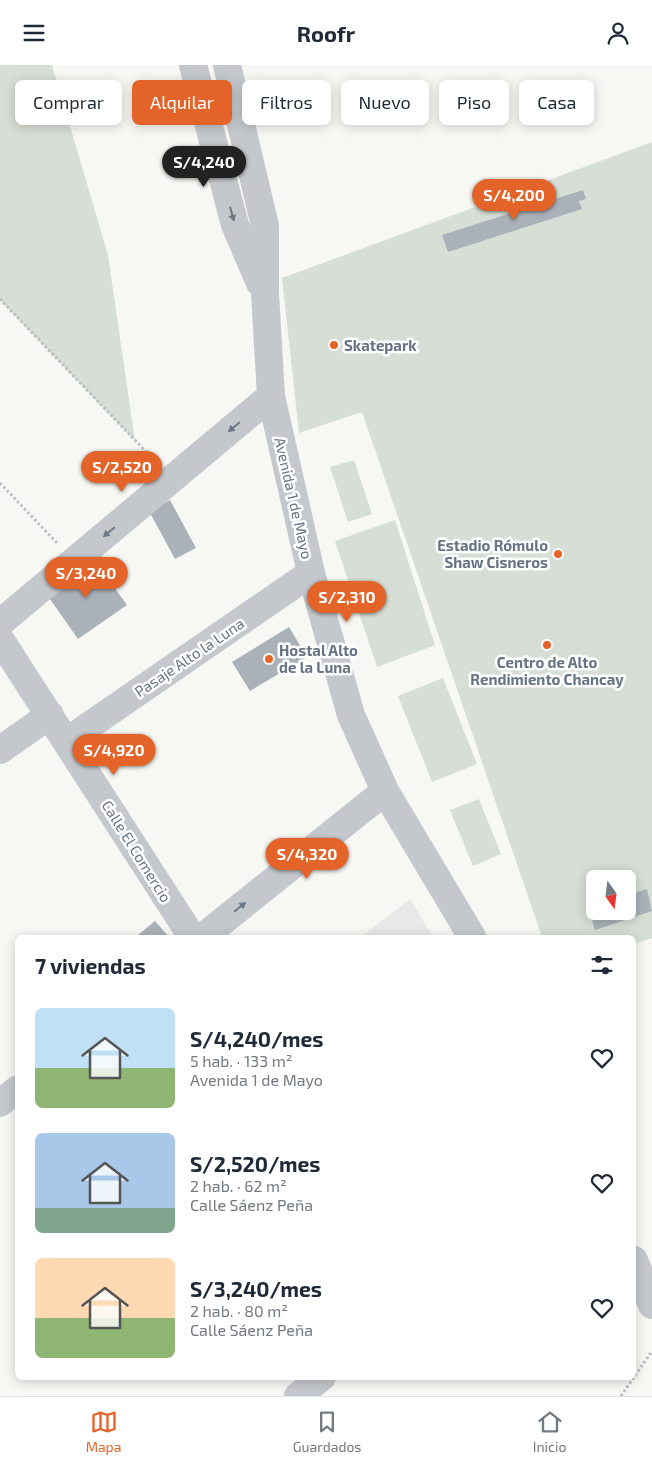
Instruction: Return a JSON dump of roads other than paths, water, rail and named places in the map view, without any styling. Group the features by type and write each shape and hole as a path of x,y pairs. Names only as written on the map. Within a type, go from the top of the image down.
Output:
{"street":[{"name":"Avenida 1 de Mayo","path":"193,65 235,225 264,293"},
{"name":"Avenida 1 de Mayo","path":"227,65 265,226 264,293 271,396 311,573 351,715 385,791 471,935"},
{"path":"0,623 271,396"},
{"name":"Pasaje Alto la Luna","path":"67,741 311,573"},
{"name":"Calle El Comercio","path":"0,639 191,935"},
{"path":"0,750 50,715"},
{"path":"205,935 385,791"},
{"path":"0,1103 15,1091"},
{"path":"636,1265 652,1305"},
{"path":"298,1396 318,1380"}],"place":[{"name":"Skatepark","path":"334,345"},
{"name":"Estadio Rómulo Shaw Cisneros","path":"558,554"},
{"name":"Centro de Alto Rendimiento Chancay","path":"547,645"},
{"name":"Hostal Alto de la Luna","path":"269,659"}]}
